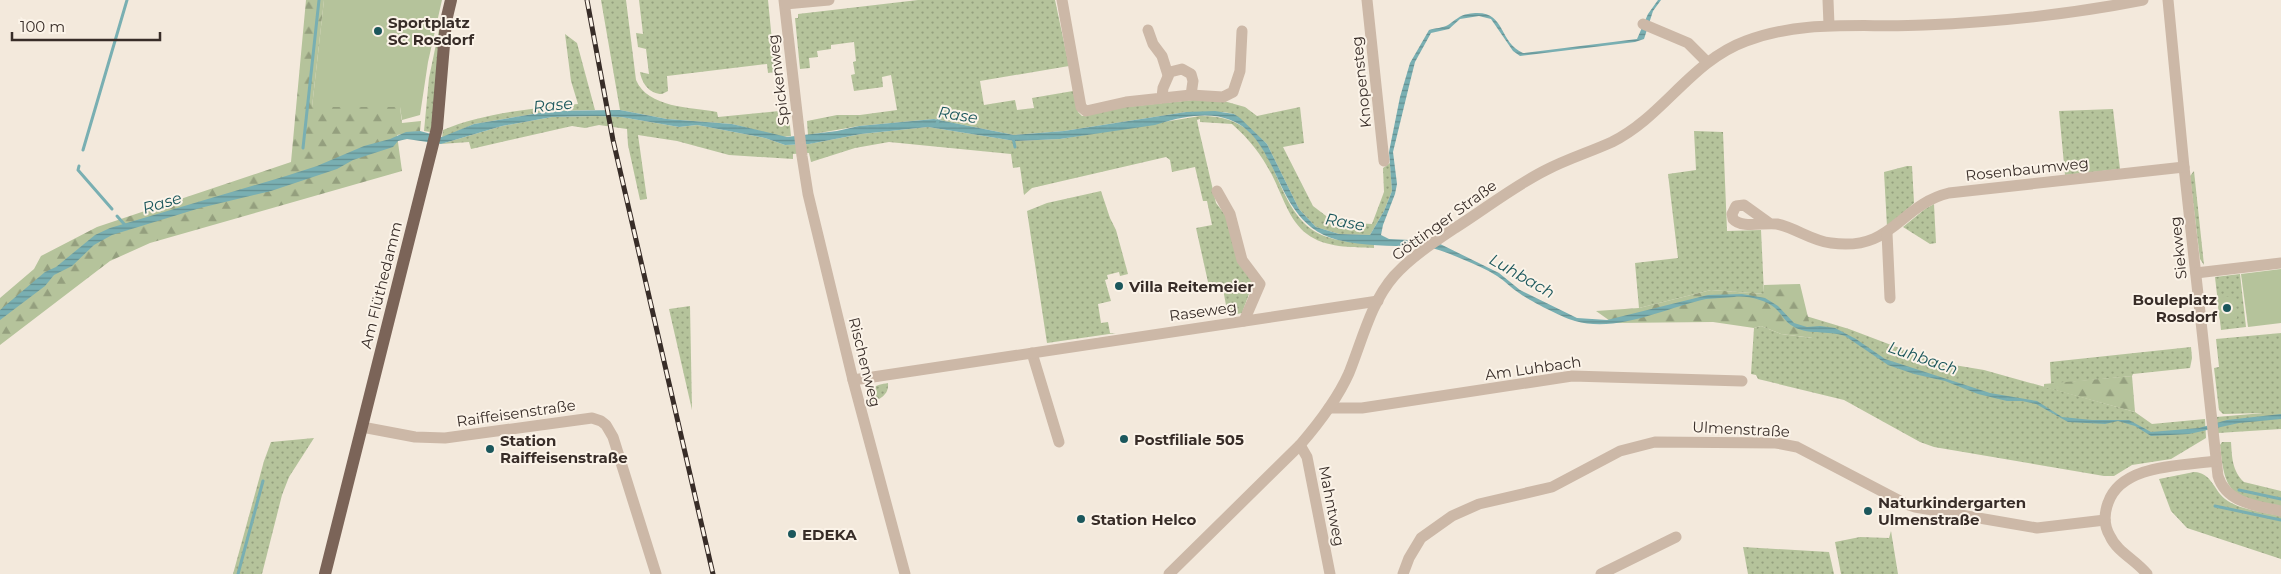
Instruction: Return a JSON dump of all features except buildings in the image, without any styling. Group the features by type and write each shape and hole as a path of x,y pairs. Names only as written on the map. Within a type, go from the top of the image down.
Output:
{"main road":[{"name":"Am Flüthedamm","path":"325,574 437,128 446,20 451,0"}],"street":[{"path":"785,2 829,0"},
{"path":"1062,0 1081,106 1086,111 1126,102 1162,97 1191,95 1223,97 1233,92 1240,71 1242,31"},
{"name":"Knopensteg","path":"1367,0 1384,161"},
{"path":"1828,0 1829,25"},
{"name":"Göttinger Straße","path":"1169,574 1208,533 1300,445 1329,408 1348,375 1378,301 1395,275 1420,253 1504,194 1546,170 1613,141 1633,129 1707,62 1745,41 1778,32 1829,25 1912,26 2023,18 2144,0"},
{"name":"Siekweg","path":"2168,0 2184,168 2219,480 2228,494 2240,501 2281,511"},
{"name":"Spickenweg","path":"785,2 802,155"},
{"path":"1646,25 1688,43 1707,62"},
{"path":"1148,30 1153,44 1162,56 1168,75 1162,97"},
{"path":"1168,75 1178,69 1188,71 1193,81 1191,95"},
{"name":"Rischenweg","path":"802,155 819,245 905,574"},
{"name":"Rosenbaumweg","path":"1769,223 1791,228 1831,244 1865,242 1887,233 1924,202 1949,193 2184,168"},
{"path":"1217,190 1230,214 1242,260 1260,284 1244,320"},
{"path":"1887,233 1890,298"},
{"path":"2196,273 2281,263"},
{"name":"Raseweg","path":"853,380 1378,301"},
{"path":"1032,353 1059,442"},
{"name":"Am Luhbach","path":"1329,408 1362,408 1572,376 1742,381"},
{"name":"Raiffeisenstraße","path":"362,427 430,438 481,434 592,418 601,421 606,425 612,437 656,574"},
{"name":"Ulmenstraße","path":"1403,574 1409,558 1421,538 1452,516 1479,504 1552,487 1620,451 1655,442 1787,444 1820,457 1914,507 2037,528 2105,520"},
{"name":"Mahntweg","path":"1300,445 1307,457 1330,574"},
{"path":"2147,574 2113,542 2105,520 2106,508 2112,493 2130,476 2145,471 2216,461"},
{"path":"1601,574 1676,537"}],"green space":[{"path":"306,0 324,0 312,107 400,107 402,123 421,121 420,131 397,135 402,171 150,243 110,261 0,345 0,298 34,269 41,256 97,227 291,162"},
{"name":"Sportplatz SC Rosdorf","path":"324,0 442,0 428,62 420,115 402,120 400,107 312,107"},
{"path":"601,0 626,0 636,80 650,96 671,105 717,112 718,117 779,111 780,118 789,117 791,136 782,137 732,124 667,119 620,110"},
{"path":"639,0 768,0 775,72 768,73 767,64 667,76 668,91 658,94 650,90 640,72 649,74 646,49 638,47 636,33 643,34"},
{"path":"918,0 1055,0 1069,66 980,81 984,105 1015,100 1017,110 1034,108 1032,98 1073,91 1078,112 1082,116 1125,107 1213,98 1245,107 1257,116 1300,107 1304,143 1283,147 1313,206 1334,222 1372,224 1384,192 1383,168 1390,163 1392,191 1384,211 1370,235 1339,234 1316,227 1299,209 1267,144 1234,114 1224,112 1186,112 1064,131 1014,135 934,119 859,126 808,135 807,121 837,115 860,115 897,110 891,75 882,77 883,87 854,91 851,75 855,74 853,62 856,61 854,42 831,45 831,49 817,51 818,57 809,58 810,68 800,69 795,18 798,18 798,14"},
{"path":"441,20 432,127 430,132 424,131 429,78"},
{"path":"565,34 577,43 595,110 551,111 474,124 442,138 443,130 475,119 492,115 578,104 571,81"},
{"path":"2113,109 2120,169 2065,175 2059,111"},
{"path":"1200,116 1226,119 1245,128 1259,142 1296,214 1311,229 1334,239 1374,244 1374,248 1330,244 1314,239 1307,234 1295,222 1268,167 1244,135 1232,124 1200,122 1200,119 1197,120 1216,203 1230,221 1253,283 1242,313 1228,316 1223,289 1210,291 1196,228 1212,225 1207,201 1203,201 1195,167 1172,172 1170,160 1166,157 1032,188 1024,195 1020,167 1013,168 1011,154 889,142 855,148 811,162 809,153 793,154 793,159 729,155 677,141 638,135 647,199 640,200 628,145 627,129 599,125 585,128 572,126 471,149 469,142 441,144 502,126 552,117 621,117 679,127 697,125 765,138 785,145 809,144 861,134 928,127 1015,141 1060,139"},
{"path":"1694,131 1723,132 1727,231 1761,230 1764,294 1711,290 1639,308 1635,263 1678,258 1668,174 1696,170"},
{"path":"1912,166 1914,203 1887,227 1884,172"},
{"path":"2194,171 2204,265 2200,259 2190,176"},
{"path":"1101,191 1116,230 1128,274 1120,276 1119,272 1107,275 1108,279 1105,280 1111,301 1098,304 1101,323 1108,322 1110,333 1116,333 1047,343 1027,211 1047,203"},
{"path":"1934,204 1936,243 1930,244 1903,227"},
{"path":"2281,269 2281,323 2248,327 2241,274"},
{"path":"2240,274 2246,327 2221,330 2215,277"},
{"path":"1800,284 1813,338 1781,334 1761,326 1754,328 1713,322 1613,323 1596,311 1639,308 1711,290 1764,294 1764,285"},
{"name":"Bouleplatz Rosdorf","path":"2235,296 2237,318 2220,320 2217,298"},
{"path":"690,306 692,410 669,309"},
{"path":"1806,316 1849,329 1936,362 1984,370 2135,412 2152,424 2205,419 2206,438 2171,459 2132,465 2114,476 2104,476 1934,447 1920,442 1844,400 1758,379 1756,375 1751,374 1754,328 1761,326 1781,334 1812,338"},
{"path":"2281,333 2281,429 2218,433 2216,417 2264,413 2223,414 2219,410 2214,368 2219,367 2216,339"},
{"path":"2191,347 2192,358 2190,368 2051,384 2050,362"},
{"path":"2132,376 2135,412 2044,387 2044,384"},
{"path":"888,383 887,391 883,396 871,403 867,402 868,393 872,388"},
{"path":"314,438 289,477 282,495 262,574 233,574 271,442"},
{"path":"2222,442 2231,442 2232,458 2240,478 2244,482 2281,491 2281,507 2252,500 2234,491 2225,475 2220,445"},
{"path":"2194,472 2209,478 2221,495 2231,503 2281,516 2281,559 2187,528 2171,511 2159,479"},
{"path":"1891,531 1898,574 1841,574 1835,542 1860,537 1889,538"},
{"path":"1743,547 1829,552 1834,574 1748,574"}],"water":[{"path":"1658,0 1661,0 1653,11 1644,39 1635,42 1520,56 1513,51 1491,19 1479,16 1460,19 1449,29 1431,33 1415,62 1410,82 1393,152 1397,184 1381,235 1389,239 1410,240 1428,238 1499,273 1520,290 1577,318 1607,320 1708,295 1742,294 1765,298 1778,306 1794,323 1807,327 1835,328 1856,339 1885,359 1990,393 2037,401 2062,417 2092,420 2129,420 2151,432 2199,428 2227,420 2281,414 2281,419 2239,423 2189,434 2151,436 2135,426 2118,421 2105,424 2068,422 2036,404 2022,401 2007,401 1978,394 1945,381 1914,374 1888,365 1845,336 1804,331 1797,328 1789,323 1771,305 1750,297 1706,299 1625,322 1591,324 1575,321 1531,300 1489,271 1445,252 1422,246 1348,242 1338,240 1311,227 1293,207 1267,157 1252,135 1231,120 1200,116 1155,125 1060,139 1015,141 928,127 861,134 809,144 785,145 765,138 697,125 679,127 621,117 596,116 552,117 502,126 441,144 407,139 398,141 393,147 353,160 337,169 271,191 200,208 112,235 94,245 72,266 54,275 45,286 0,320 0,310 45,272 56,267 95,235 110,228 317,166 364,146 390,139 406,132 420,131 442,137 474,124 551,111 620,110 667,119 732,124 787,137 837,131 859,126 934,119 1014,135 1064,131 1186,112 1215,111 1234,114 1267,144 1299,209 1316,227 1339,234 1370,235 1384,211 1392,191 1389,152 1400,97 1410,63 1429,30 1446,26 1465,15 1480,13 1496,20 1509,41 1523,53 1637,39 1648,14"}],"waterway":[{"path":"83,150 127,0"},
{"path":"303,148 319,0"},
{"name":"Rase","path":"937,123 941,115"},
{"path":"1013,138 1015,147"},
{"path":"79,166 78,170 112,209"},
{"path":"117,216 125,225"},
{"path":"238,574 263,481"},
{"path":"2239,490 2281,499"},
{"path":"2215,506 2281,520"}],"railway":[{"path":"587,0 613,140 713,574"}],"place":[{"name":"Sportplatz SC Rosdorf","path":"378,31"},
{"name":"Villa Reitemeier","path":"1119,286"},
{"name":"Bouleplatz Rosdorf","path":"2227,308"},
{"name":"Postfiliale 505","path":"1124,439"},
{"name":"Station Raiffeisenstraße","path":"490,449"},
{"name":"Naturkindergarten Ulmenstraße","path":"1868,511"},
{"name":"Station Helco","path":"1081,519"},
{"name":"EDEKA","path":"792,534"}],"water label":[{"name":"Luhbach","path":"1522,276"},
{"name":"Luhbach","path":"1923,358"}]}
